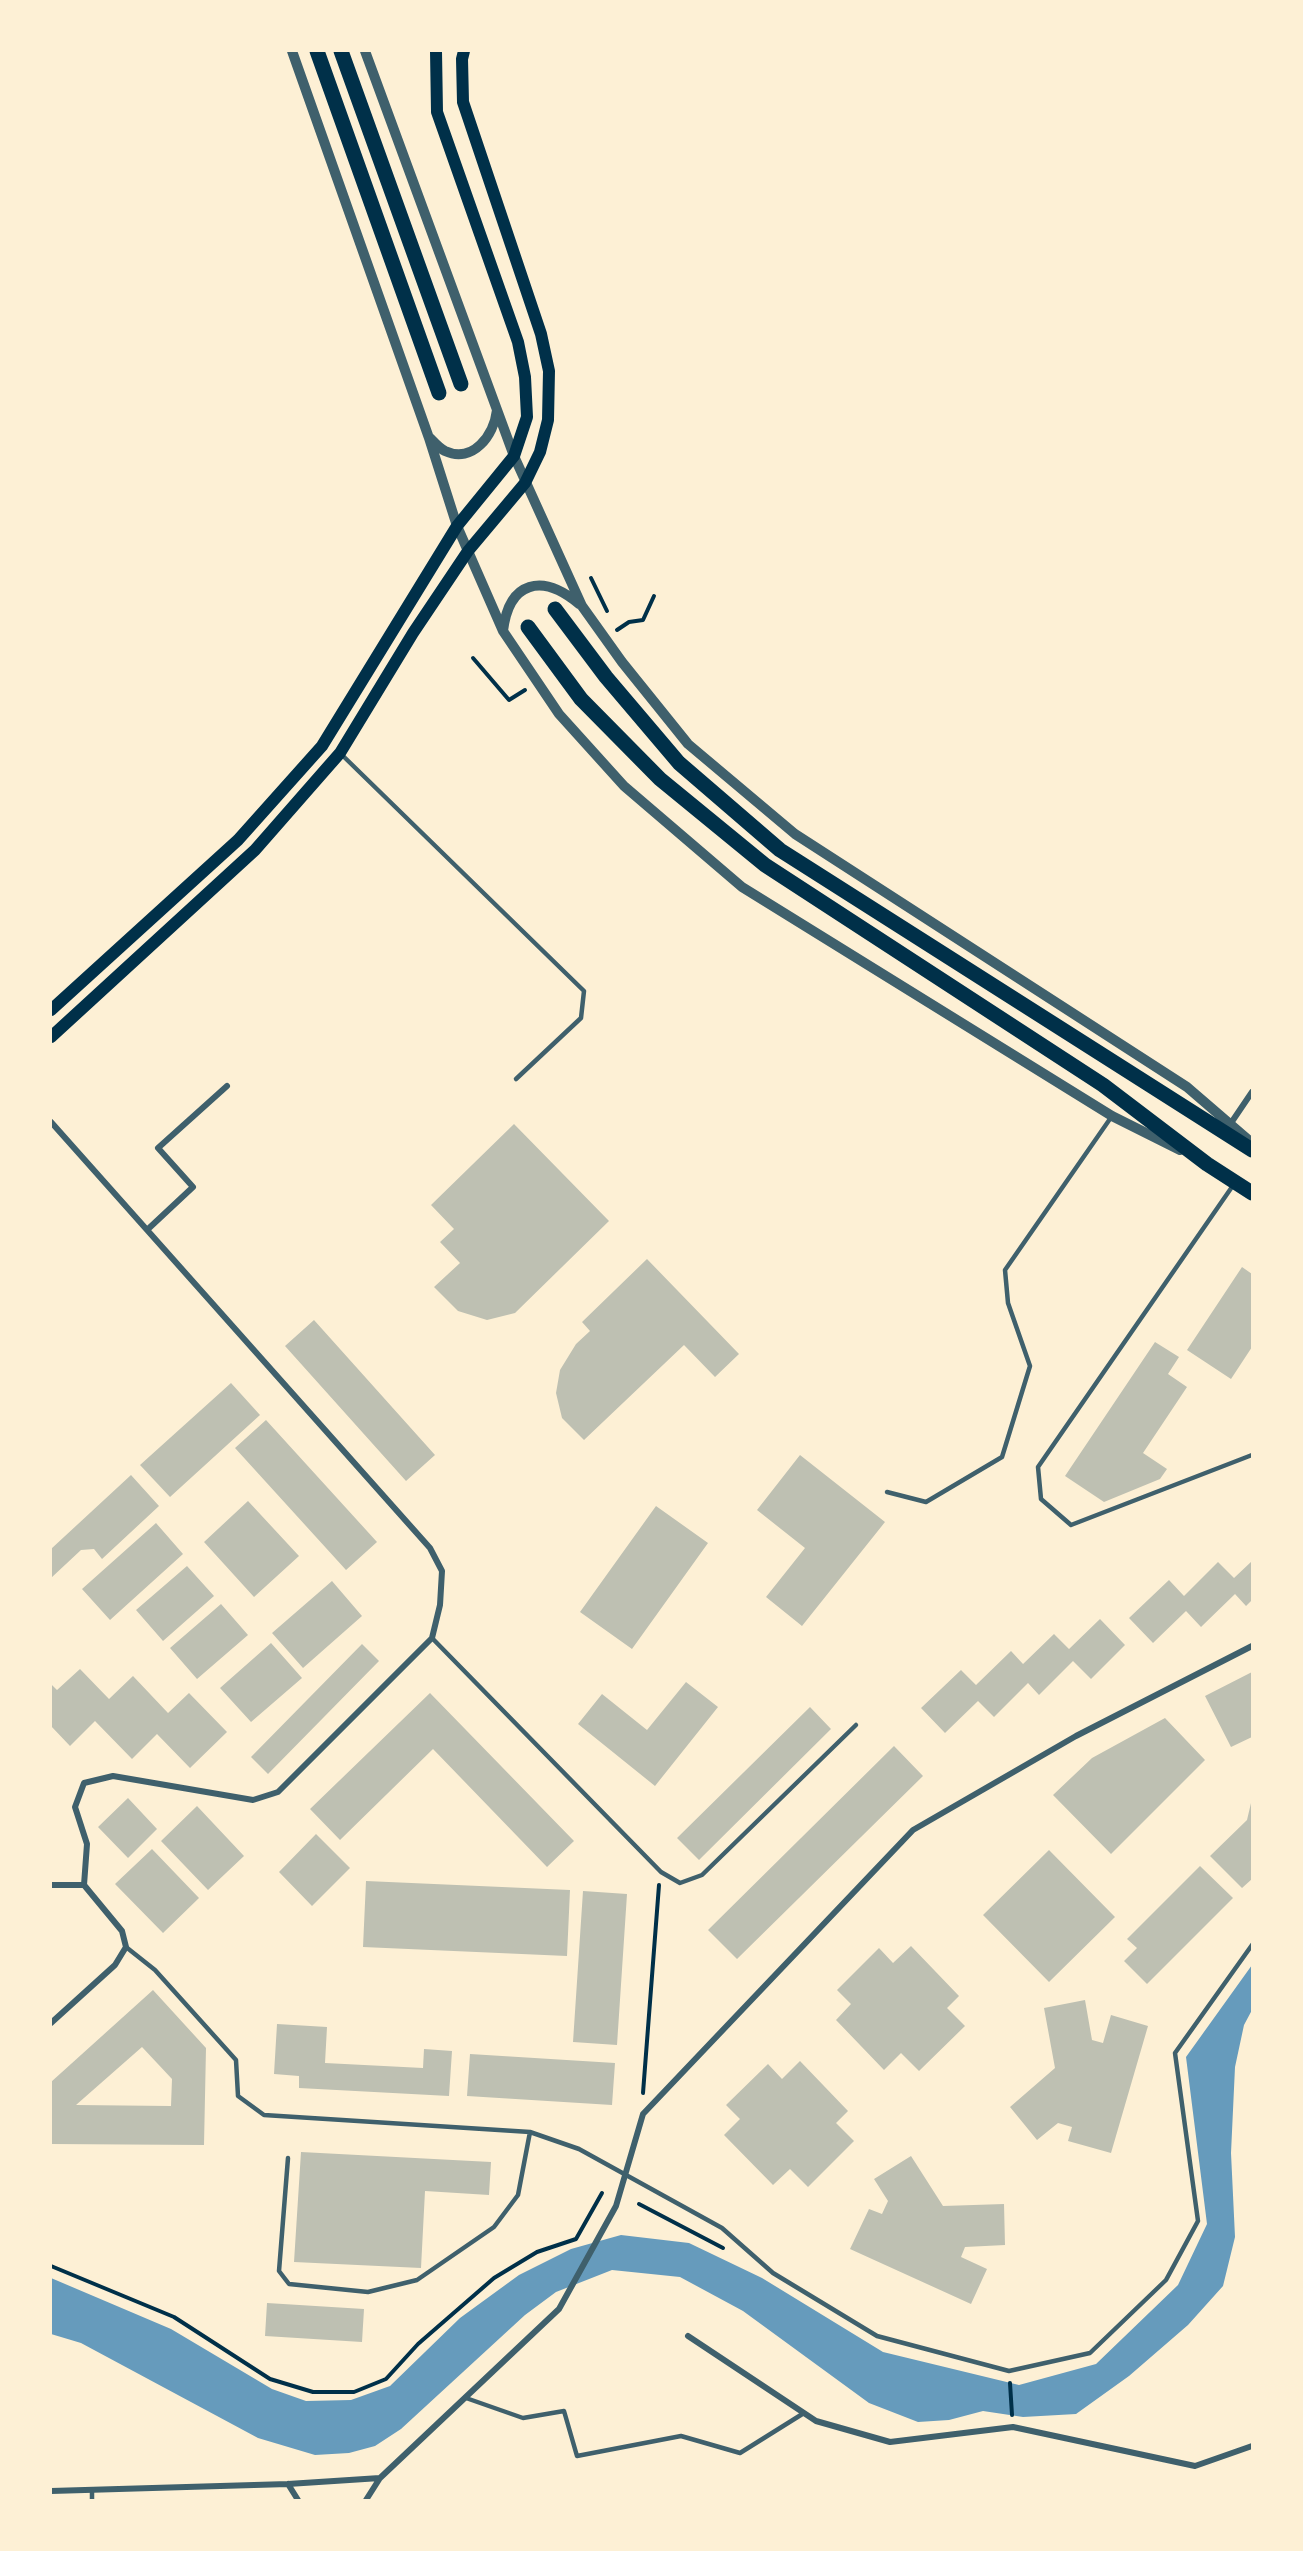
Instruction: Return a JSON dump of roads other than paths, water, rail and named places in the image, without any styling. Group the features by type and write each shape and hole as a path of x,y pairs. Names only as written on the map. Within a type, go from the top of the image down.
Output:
{"main road":[{"path":"317,51 438,393"},
{"path":"341,51 461,384"},
{"path":"51,1010 238,840 322,746 457,526 514,456 527,417 525,377 518,342 437,112 436,51"},
{"path":"51,1037 255,850 340,753 413,633 468,551 525,483 540,452 548,420 549,370 541,334 463,102 462,59 464,51"},
{"path":"555,609 606,677 679,763 780,850 1252,1150"},
{"path":"528,627 581,699 660,779 765,865 1103,1085 1207,1164 1252,1193"}],"street":[{"path":"292,51 429,438 457,526 503,631 559,714 590,751 658,818 742,887 1112,1116 1207,1164"},
{"path":"365,51 514,456 582,606 622,662 688,744 795,834 1187,1087 1252,1143"},
{"path":"429,438 444,450 458,454 470,452 482,444 491,432 497,407"},
{"path":"503,631 505,613 513,599 525,589 540,584 565,592 582,606"},
{"path":"147,1230 193,1187 158,1148 227,1086"},
{"path":"1231,1123 1252,1092"},
{"path":"51,1122 430,1548 442,1571 440,1605 432,1638 278,1792 253,1800 113,1776 84,1782 75,1807 87,1844 84,1885 122,1931 126,1947 115,1965 51,2022"},
{"path":"366,2500 380,2478 559,2309 616,2206 643,2114 913,1830 1076,1736 1252,1646"},
{"path":"51,1885 84,1885"},
{"path":"688,2336 816,2421 890,2442 1013,2427 1195,2466 1252,2446"},
{"path":"51,2492 288,2484 380,2478"},
{"path":"288,2484 298,2500"}],"lane":[{"path":"340,753 584,991 581,1018 516,1078"},
{"path":"888,1492 926,1502 1002,1457 1030,1366 1008,1303 1005,1270 1112,1116"},
{"path":"1236,1182 1038,1467 1041,1499 1071,1525 1252,1455"},
{"path":"432,1638 661,1872 680,1883 702,1875 855,1725"},
{"path":"126,1947 154,1970 236,2060 238,2096 264,2115 530,2132 579,2149 722,2228 773,2273 877,2336 1009,2371 1090,2353 1166,2280 1198,2221 1175,2053 1252,1945"},
{"path":"288,2158 279,2271 289,2284 368,2292 417,2280 494,2227 518,2195 530,2132"},
{"path":"466,2398 523,2418 564,2411 577,2456 681,2436 740,2453 804,2413"},
{"path":"92,2490 92,2500"}],"water":[{"path":"1252,1965 1252,2010 1244,2025 1235,2067 1231,2153 1235,2237 1223,2286 1188,2325 1129,2376 1076,2414 1023,2417 983,2411 949,2420 918,2422 869,2403 743,2311 680,2277 612,2270 556,2292 525,2315 401,2429 375,2446 349,2453 315,2455 258,2438 81,2343 51,2334 51,2278 171,2329 272,2389 306,2401 351,2400 390,2386 460,2318 519,2275 571,2249 621,2235 689,2243 762,2278 883,2352 1019,2385 1096,2364 1178,2285 1207,2224 1186,2057"}]}
